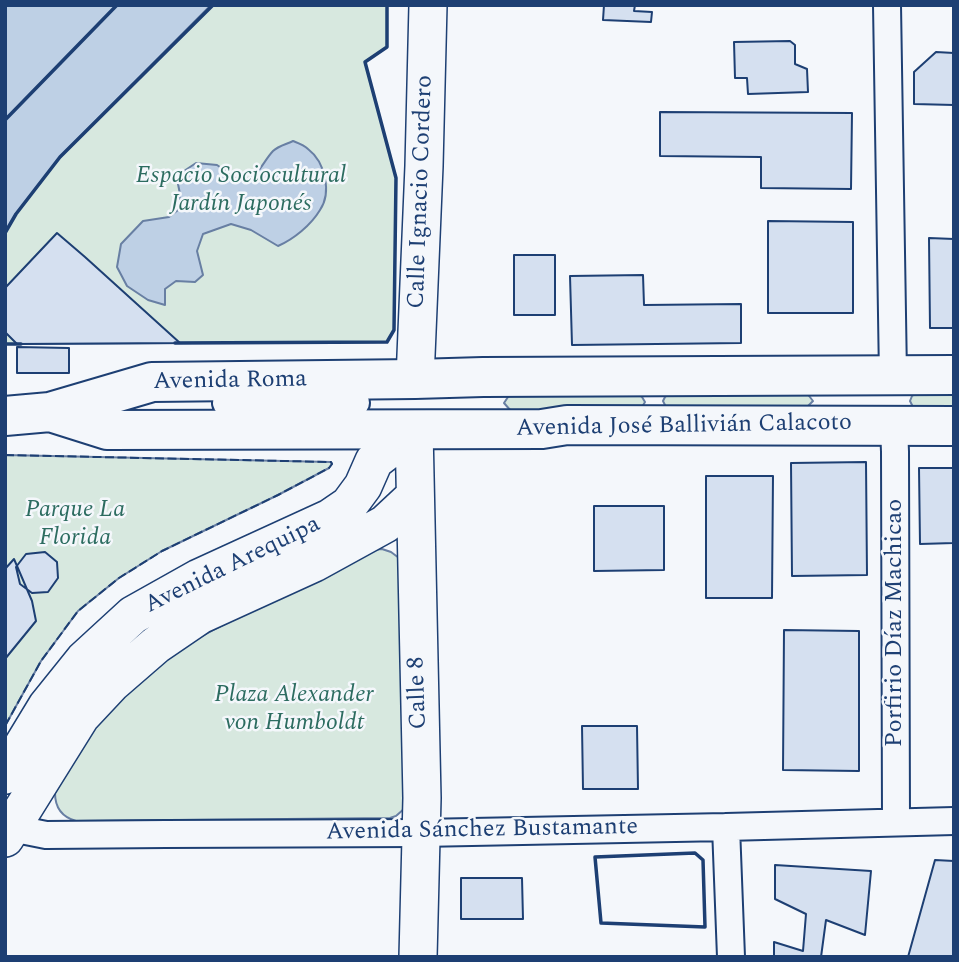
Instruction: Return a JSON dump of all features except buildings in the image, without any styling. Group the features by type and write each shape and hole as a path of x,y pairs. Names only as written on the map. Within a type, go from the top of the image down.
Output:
{"main road":[{"name":"Calle Ignacio Cordero","path":"415,379 428,5"},
{"name":"Avenida José Ballivián Calacoto","path":"415,379 954,375"},
{"path":"893,376 894,426"},
{"name":"Avenida Roma","path":"5,416 50,412 152,382 415,379"},
{"path":"414,430 415,379"},
{"name":"Avenida Roma","path":"50,412 107,430 414,430"},
{"name":"Avenida José Ballivián Calacoto","path":"414,430 541,429 567,425 954,426"},
{"name":"Calle 8","path":"414,430 422,798 418,957"},
{"name":"Avenida Arequipa","path":"5,775 47,706 85,660 133,615 199,578 330,518 349,505 363,486 374,461 414,430"},
{"name":"Avenida Arequipa","path":"7,830 81,716 111,684 156,645 200,615 314,563 385,524 415,497"}],"street":[{"path":"887,5 893,376"},
{"name":"Porfirio Díaz Machicao","path":"894,426 896,821"},
{"name":"Avenida Sánchez Bustamante","path":"7,830 46,835 421,832 954,821"},
{"path":"726,827 731,957"}],"green space":[{"name":"Espacio Sociocultural Jardín Japonés","path":"211,5 387,5 387,47 365,62 396,178 394,330 387,342 5,344 5,233 16,214 60,157"},
{"path":"806,392 813,401 806,408 666,407 663,401 670,393"},
{"path":"954,392 954,408 913,407 910,401 917,393"},
{"path":"636,393 645,402 642,407 511,411 504,403 510,394"},
{"name":"Parque La Florida","path":"5,455 332,464 278,495 162,551 119,578 78,611 41,661 5,726"},
{"name":"Plaza Alexander von Humboldt","path":"382,549 399,558 405,808 396,816 76,821 60,811 55,793 95,724 165,656 373,550"}],"water":[{"path":"5,5 211,5 60,157 16,214 5,233"},
{"path":"293,141 305,146 319,161 326,186 324,203 302,231 278,246 251,230 231,224 203,234 197,251 203,275 195,282 176,281 165,289 165,305 148,300 127,286 117,267 121,244 143,221 169,217 178,210 178,184 181,173 196,163 217,165 240,181 247,179 256,173 275,149"}],"fence":[{"path":"5,455 332,464 278,495 162,551 119,578 78,611 41,661 5,726"}],"wall":[{"path":"5,120 117,5"},
{"path":"5,233 16,214 60,157 213,5"},
{"path":"175,343 387,342 394,330 396,178 365,62 387,47 387,5"},
{"path":"5,344 21,344"},
{"path":"695,853 703,860 705,927 601,923 595,857 695,853"}]}
